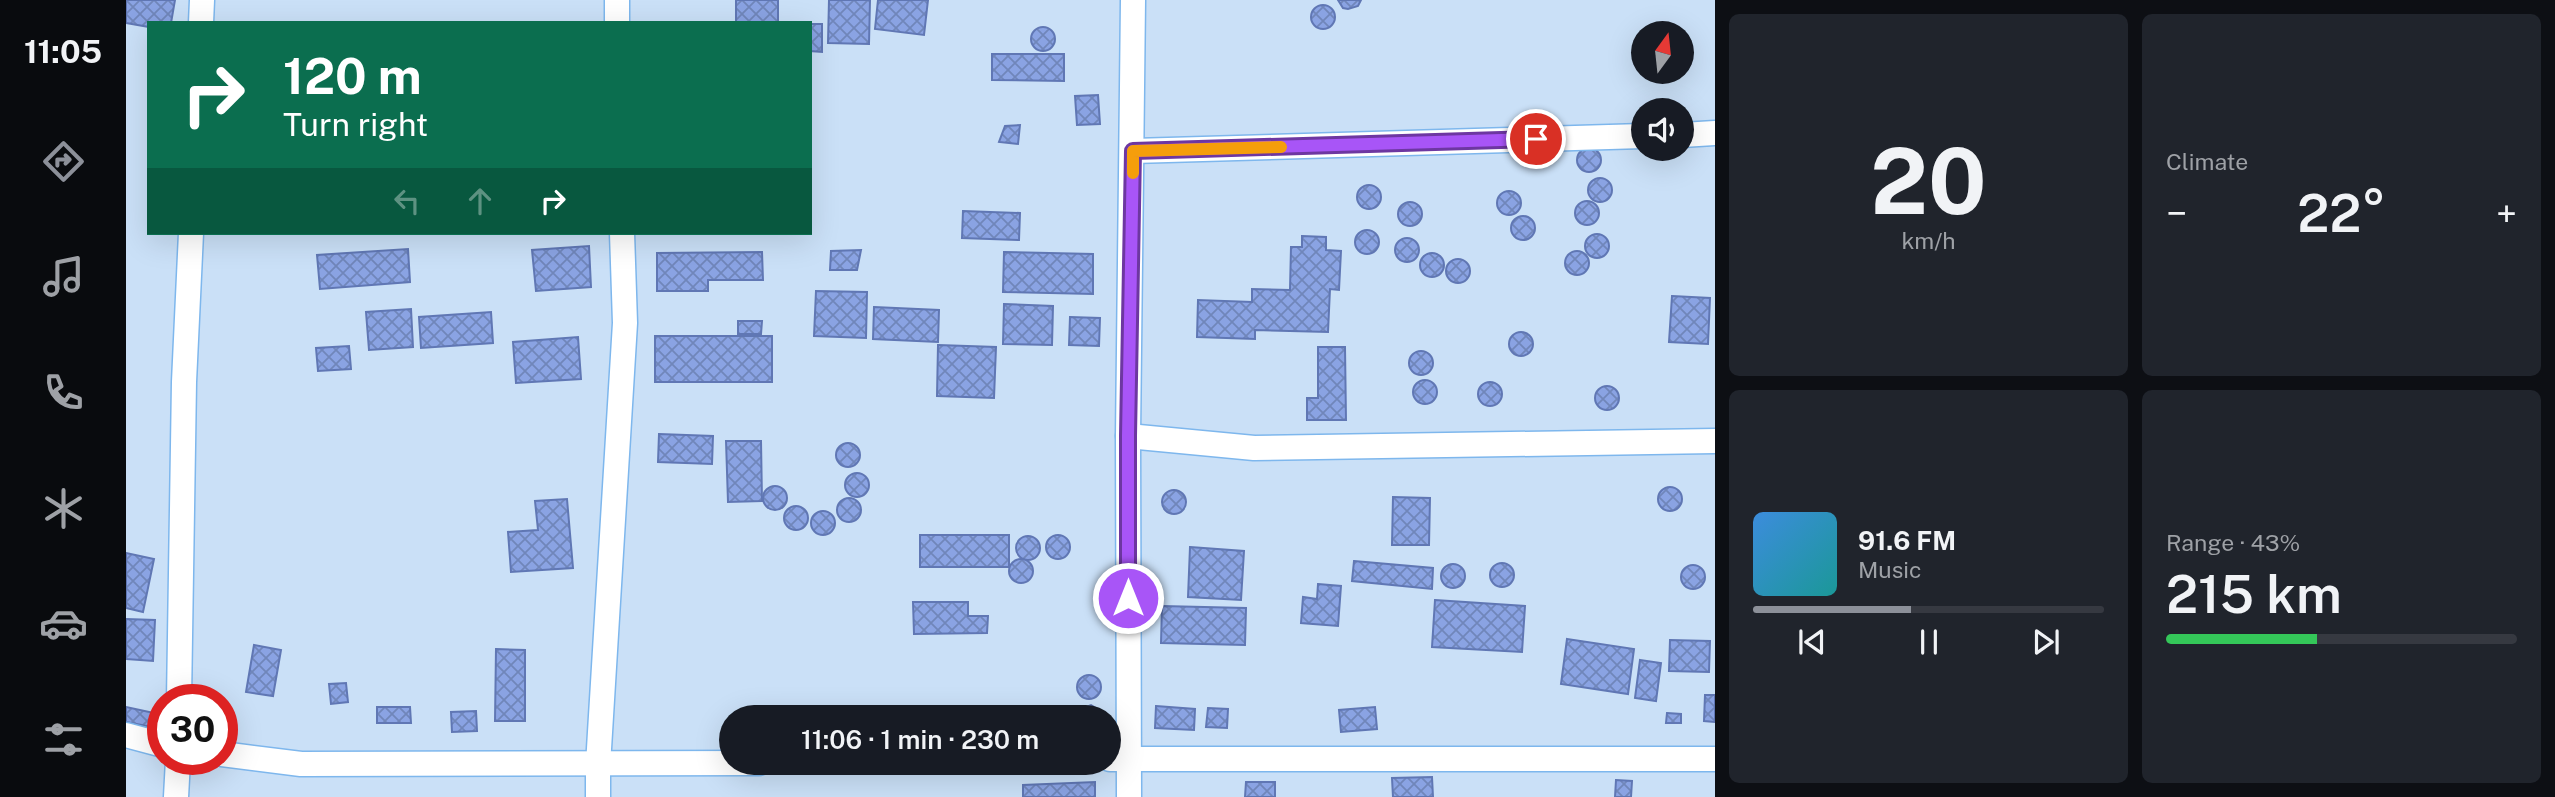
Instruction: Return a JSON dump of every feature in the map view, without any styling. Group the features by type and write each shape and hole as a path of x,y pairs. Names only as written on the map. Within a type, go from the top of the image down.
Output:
{"street":[{"path":"201,21 202,0"},
{"path":"617,0 617,21"},
{"path":"1121,705 1128,436 1133,0"},
{"path":"1694,135 1715,134"},
{"path":"1133,151 1631,136"},
{"path":"179,684 184,382 191,235"},
{"path":"598,797 625,323 622,235"},
{"path":"1128,436 1254,448 1715,441"},
{"path":"126,735 147,741"},
{"path":"238,756 301,764 719,763"},
{"path":"1121,759 1715,759"},
{"path":"1121,767 1129,797"},
{"path":"176,797 177,775"}],"building":[{"path":"126,0 175,0 171,21 147,21 147,27 126,23"},
{"path":"736,0 778,0 778,21 736,21"},
{"path":"829,0 870,0 869,44 828,43"},
{"path":"878,0 928,0 924,35 875,29"},
{"path":"1338,0 1361,0 1358,6 1348,9 1343,8"},
{"path":"1323,5 1334,12 1335,17 1328,28 1323,29 1312,22 1311,17 1318,6"},
{"path":"812,24 822,24 822,52 812,51"},
{"path":"1043,27 1054,34 1055,39 1048,50 1043,51 1032,44 1031,39 1038,28"},
{"path":"992,54 1064,54 1064,81 992,80"},
{"path":"1098,95 1100,124 1077,125 1075,96"},
{"path":"1020,125 1018,144 999,142 1005,126"},
{"path":"1589,148 1600,155 1601,160 1594,171 1589,172 1578,165 1577,160 1584,149"},
{"path":"1600,178 1611,185 1612,190 1605,201 1600,202 1589,195 1588,190 1595,179"},
{"path":"1369,185 1380,192 1381,197 1374,208 1369,209 1358,202 1357,197 1364,186"},
{"path":"1509,191 1520,198 1521,203 1514,214 1509,215 1498,208 1497,203 1504,192"},
{"path":"1587,201 1598,208 1599,213 1592,224 1587,225 1576,218 1575,213 1582,202"},
{"path":"1410,202 1421,209 1422,214 1415,225 1410,226 1399,219 1398,214 1405,203"},
{"path":"963,211 1020,213 1019,240 962,238"},
{"path":"1523,216 1534,223 1535,228 1528,239 1523,240 1512,233 1511,228 1518,217"},
{"path":"1367,230 1378,237 1379,242 1372,253 1367,254 1356,247 1355,242 1362,231"},
{"path":"1597,234 1608,241 1609,246 1602,257 1597,258 1586,251 1585,246 1592,235"},
{"path":"1302,236 1326,237 1326,250 1341,251 1339,290 1330,289 1328,332 1255,330 1255,339 1197,337 1198,300 1252,302 1252,289 1290,290 1291,247 1302,247"},
{"path":"1407,238 1418,245 1419,250 1412,261 1407,262 1396,255 1395,250 1402,239"},
{"path":"589,246 591,287 536,291 532,250"},
{"path":"408,249 410,282 320,289 317,255"},
{"path":"861,250 857,270 830,270 831,251"},
{"path":"1577,251 1588,258 1589,263 1582,274 1577,275 1566,268 1565,263 1572,252"},
{"path":"762,252 763,280 708,280 708,291 657,291 657,253"},
{"path":"1004,252 1093,254 1093,294 1003,292"},
{"path":"1432,253 1443,260 1444,265 1437,276 1432,277 1421,270 1420,265 1427,254"},
{"path":"1458,259 1469,266 1470,271 1463,282 1458,283 1447,276 1446,271 1453,260"},
{"path":"816,291 867,292 866,338 814,336"},
{"path":"1672,296 1710,298 1708,344 1669,342"},
{"path":"1004,304 1053,306 1052,345 1003,344"},
{"path":"874,307 939,310 938,342 873,339"},
{"path":"411,309 413,347 369,350 366,312"},
{"path":"491,312 493,343 421,348 419,317"},
{"path":"1070,317 1100,318 1099,346 1069,345"},
{"path":"738,321 762,321 761,334 738,334"},
{"path":"1521,332 1532,339 1533,344 1526,355 1521,356 1510,349 1509,344 1516,333"},
{"path":"655,336 772,336 772,382 655,382"},
{"path":"578,337 581,379 516,383 513,342"},
{"path":"938,345 996,347 994,398 937,396"},
{"path":"349,346 351,369 318,371 316,348"},
{"path":"1318,347 1345,347 1346,420 1307,420 1307,398 1318,398"},
{"path":"1421,351 1432,358 1433,363 1426,374 1421,375 1410,368 1409,363 1416,352"},
{"path":"1425,380 1436,387 1437,392 1430,403 1425,404 1414,397 1413,392 1420,381"},
{"path":"1490,382 1501,389 1502,394 1495,405 1490,406 1479,399 1478,394 1485,383"},
{"path":"1607,386 1618,393 1619,398 1612,409 1607,410 1596,403 1595,398 1602,387"},
{"path":"659,434 713,436 712,464 658,462"},
{"path":"726,441 761,441 762,501 728,502"},
{"path":"848,443 859,450 860,455 853,466 848,467 837,460 836,455 843,444"},
{"path":"857,473 868,480 869,485 862,496 857,497 846,490 845,485 852,474"},
{"path":"775,486 786,493 787,498 780,509 775,510 764,503 763,498 770,487"},
{"path":"1670,487 1681,494 1682,499 1675,510 1670,511 1659,504 1658,499 1665,488"},
{"path":"1174,490 1185,497 1186,502 1179,513 1174,514 1163,507 1162,502 1169,491"},
{"path":"1393,497 1430,498 1429,545 1392,545"},
{"path":"849,498 860,505 861,510 854,521 849,522 838,515 837,510 844,499"},
{"path":"567,499 573,568 511,572 508,532 538,530 535,501"},
{"path":"796,506 807,513 808,518 801,529 796,530 785,523 784,518 791,507"},
{"path":"823,511 834,518 835,523 828,534 823,535 812,528 811,523 818,512"},
{"path":"920,535 1009,535 1009,567 920,567"},
{"path":"1058,535 1069,542 1070,547 1063,558 1058,559 1047,552 1046,547 1053,536"},
{"path":"1028,536 1039,543 1040,548 1033,559 1028,560 1017,553 1016,548 1023,537"},
{"path":"1190,547 1244,551 1241,600 1188,597"},
{"path":"126,553 154,559 143,612 126,608"},
{"path":"1021,559 1032,566 1033,571 1026,582 1021,583 1010,576 1009,571 1016,560"},
{"path":"1354,561 1433,568 1432,589 1352,581"},
{"path":"1502,563 1513,570 1514,575 1507,586 1502,587 1491,580 1490,575 1497,564"},
{"path":"1453,564 1464,571 1465,576 1458,587 1453,588 1442,581 1441,576 1448,565"},
{"path":"1693,565 1704,572 1705,577 1698,588 1693,589 1682,582 1681,577 1688,566"},
{"path":"1318,584 1341,586 1338,626 1301,623 1303,597 1317,599"},
{"path":"1435,600 1525,606 1522,652 1432,647"},
{"path":"913,602 968,602 968,616 988,616 987,633 914,634"},
{"path":"1162,606 1246,608 1245,645 1161,643"},
{"path":"126,619 155,620 153,661 126,659"},
{"path":"1567,639 1634,649 1628,694 1561,684"},
{"path":"1670,640 1710,641 1709,672 1669,671"},
{"path":"254,645 281,650 273,696 246,692"},
{"path":"496,649 525,650 525,721 495,721"},
{"path":"1640,660 1661,663 1656,701 1635,698"},
{"path":"1089,675 1100,682 1101,687 1094,698 1089,699 1078,692 1077,687 1084,676"},
{"path":"346,683 348,702 331,704 329,684"},
{"path":"1705,695 1715,695 1715,722 1704,721"},
{"path":"1156,706 1195,709 1194,730 1155,728"},
{"path":"126,707 147,712 147,726 126,722"},
{"path":"377,707 410,707 411,723 377,723"},
{"path":"1375,707 1377,729 1341,732 1339,710"},
{"path":"1208,708 1228,709 1227,728 1206,727"},
{"path":"476,711 477,731 452,732 451,712"},
{"path":"1667,713 1681,714 1681,723 1666,723"},
{"path":"1432,777 1433,797 1393,797 1392,778"},
{"path":"1616,780 1632,781 1631,797 1615,797"},
{"path":"1095,782 1095,797 1023,797 1023,785"},
{"path":"1246,782 1275,782 1275,797 1245,797"}],"slow traffic":[{"path":"1133,173 1133,151 1281,147"}],"route":[{"path":"1128,598 1133,151 1536,139"}]}
